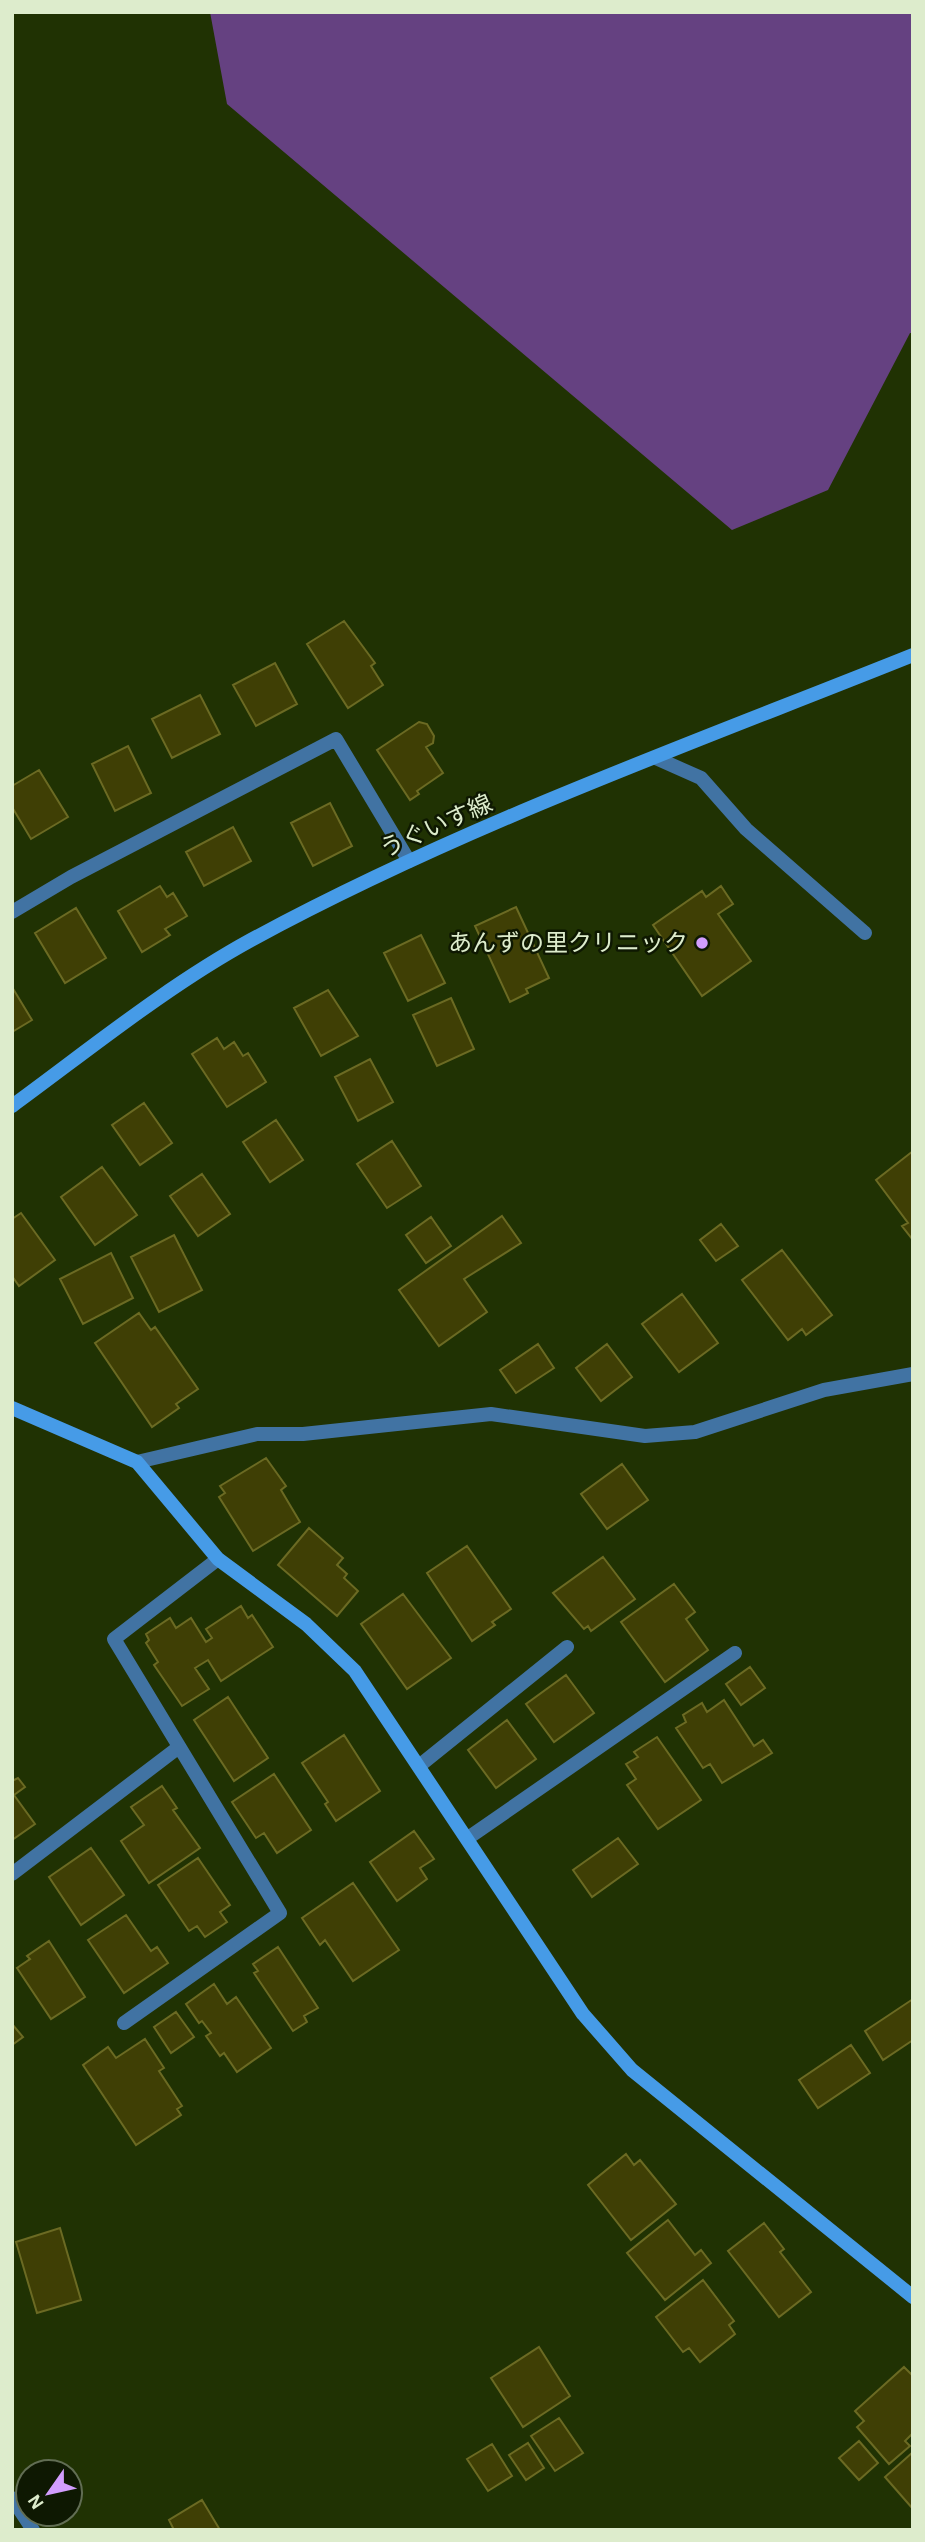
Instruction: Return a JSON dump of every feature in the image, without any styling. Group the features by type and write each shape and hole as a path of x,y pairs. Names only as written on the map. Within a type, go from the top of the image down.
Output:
{"street":[{"name":"うぐいす線","path":"12,1106 140,1011 250,941 409,861 913,655"},
{"path":"12,912 71,877 336,739 409,861"},
{"path":"656,758 701,778 746,829 865,933"},
{"path":"137,1462 257,1434 303,1434 491,1414 645,1436 695,1432 824,1390 913,1374"},
{"path":"12,1408 137,1462 218,1559 306,1624 355,1671 583,2014 632,2070 913,2297"},
{"path":"124,2023 280,1913 114,1639 218,1559"},
{"path":"419,1766 566,1647"},
{"path":"468,1838 735,1653"},
{"path":"12,1874 179,1747"},
{"path":"12,2498 33,2530"}],"shaded area":[{"path":"210,12 913,12 913,333 910,333 828,490 732,530 227,104"}],"building":[{"path":"344,621 375,663 371,666 383,685 348,708 307,644"},
{"path":"275,663 297,704 256,726 233,685"},
{"path":"200,695 220,734 172,758 152,719"},
{"path":"419,722 427,724 434,736 433,743 426,747 443,773 417,791 419,794 410,800 377,750"},
{"path":"128,746 151,793 115,811 92,764"},
{"path":"39,770 68,817 31,839 12,807 12,786"},
{"path":"330,803 352,846 313,866 291,823"},
{"path":"233,827 251,861 204,886 186,852"},
{"path":"160,886 167,897 173,893 187,916 165,929 170,935 142,952 118,911"},
{"name":"あんずの里クリニック","path":"721,886 733,904 718,914 751,961 702,996 653,925 702,891 706,897"},
{"path":"516,907 549,978 526,989 528,993 510,1002 475,926"},
{"path":"76,908 106,958 65,983 35,933"},
{"path":"421,935 445,983 408,1001 384,953"},
{"path":"12,987 32,1020 12,1032"},
{"path":"328,990 358,1036 321,1056 294,1008"},
{"path":"451,998 474,1049 437,1066 413,1015"},
{"path":"217,1038 224,1049 234,1042 243,1056 248,1053 266,1082 227,1107 192,1054"},
{"path":"370,1059 393,1102 358,1121 335,1077"},
{"path":"144,1103 172,1143 140,1165 112,1125"},
{"path":"276,1120 303,1160 270,1182 243,1142"},
{"path":"392,1141 421,1186 387,1208 357,1164"},
{"path":"913,1151 913,1240 902,1226 908,1223 876,1180"},
{"path":"102,1167 137,1215 95,1245 61,1197"},
{"path":"202,1174 230,1214 198,1236 170,1196"},
{"path":"21,1213 55,1260 19,1286 12,1276 12,1219"},
{"path":"502,1216 521,1243 464,1279 487,1312 439,1346 399,1290"},
{"path":"431,1217 451,1246 426,1263 406,1235"},
{"path":"721,1224 738,1246 716,1261 700,1240"},
{"path":"174,1235 202,1290 159,1312 131,1257"},
{"path":"782,1250 832,1315 806,1335 802,1329 788,1340 742,1280"},
{"path":"111,1253 133,1298 83,1324 60,1279"},
{"path":"682,1294 718,1343 679,1372 642,1324"},
{"path":"139,1313 151,1330 155,1327 198,1389 176,1404 179,1408 152,1427 95,1343"},
{"path":"538,1344 554,1368 516,1393 500,1370"},
{"path":"607,1344 632,1377 601,1401 576,1368"},
{"path":"266,1458 286,1486 281,1490 300,1522 253,1551 219,1497 225,1493 220,1486"},
{"path":"622,1464 648,1500 607,1529 581,1494"},
{"path":"309,1528 343,1558 337,1565 347,1574 344,1578 358,1591 337,1616 278,1565"},
{"path":"467,1546 511,1609 492,1622 495,1625 472,1641 427,1573"},
{"path":"603,1557 635,1599 591,1631 588,1626 584,1629 553,1593"},
{"path":"674,1584 695,1612 686,1619 708,1650 665,1682 621,1622"},
{"path":"403,1594 451,1658 407,1689 361,1624"},
{"path":"241,1606 248,1618 252,1615 273,1647 221,1681 208,1660 195,1668 209,1689 182,1706 154,1665 158,1662 146,1643 149,1640 146,1634 170,1618 176,1628 191,1618 206,1642 212,1638 206,1629"},
{"path":"750,1667 765,1688 741,1705 726,1684"},
{"path":"566,1675 594,1713 554,1742 526,1704"},
{"path":"228,1697 268,1758 234,1781 194,1720"},
{"path":"724,1700 754,1746 763,1740 772,1753 722,1783 710,1764 703,1768 676,1728 686,1722 683,1715 702,1703 707,1712"},
{"path":"507,1720 536,1759 496,1788 468,1750"},
{"path":"344,1735 380,1791 336,1821 325,1804 328,1802 302,1763"},
{"path":"657,1737 701,1800 658,1829 627,1785 636,1779 626,1764 638,1757 634,1752"},
{"path":"274,1774 311,1830 277,1853 264,1833 256,1838 232,1802"},
{"path":"18,1778 25,1787 14,1795 35,1824 12,1840 12,1781"},
{"path":"162,1786 177,1808 173,1810 200,1848 149,1883 121,1841 144,1825 131,1807"},
{"path":"414,1831 434,1859 420,1868 427,1879 397,1901 370,1862"},
{"path":"618,1838 638,1864 592,1897 573,1870"},
{"path":"91,1848 124,1895 81,1925 49,1877"},
{"path":"198,1858 230,1905 220,1912 227,1922 205,1937 197,1926 189,1931 158,1885"},
{"path":"353,1883 399,1950 353,1981 325,1940 320,1945 302,1918"},
{"path":"126,1915 151,1951 157,1947 168,1963 124,1993 88,1940"},
{"path":"49,1941 85,1997 51,2019 17,1968 30,1959 27,1956"},
{"path":"278,1947 318,2008 304,2016 307,2022 293,2031 254,1973 258,1971 253,1964"},
{"path":"214,1984 227,2004 236,1997 271,2048 237,2072 224,2053 220,2056 206,2036 211,2033 202,2021 199,2023 186,2004"},
{"path":"913,1999 913,2040 883,2060 865,2031"},
{"path":"176,2012 194,2037 171,2053 154,2027"},
{"path":"12,2024 23,2037 12,2045"},
{"path":"145,2039 164,2068 159,2071 182,2106 177,2109 181,2115 136,2145 83,2065 108,2047 116,2058"},
{"path":"851,2045 870,2073 818,2108 799,2080"},
{"path":"626,2154 634,2165 640,2160 676,2204 631,2240 588,2185"},
{"path":"668,2220 695,2255 701,2250 711,2263 665,2300 627,2253"},
{"path":"764,2223 784,2249 780,2252 811,2292 779,2317 728,2251"},
{"path":"60,2228 81,2300 37,2313 16,2242"},
{"path":"703,2280 734,2321 729,2325 735,2334 700,2362 689,2348 683,2352 656,2317"},
{"path":"539,2347 570,2396 523,2427 491,2378"},
{"path":"904,2367 913,2376 913,2433 905,2441 910,2446 889,2464 857,2427 864,2421 855,2411"},
{"path":"559,2418 583,2453 555,2471 531,2436"},
{"path":"859,2441 878,2463 859,2480 839,2458"},
{"path":"528,2443 544,2468 526,2480 509,2455"},
{"path":"492,2444 512,2476 488,2491 467,2459"},
{"path":"913,2452 913,2509 885,2477"},
{"path":"202,2500 220,2530 174,2530 169,2520"}],"place":[{"name":"あんずの里クリニック","path":"702,943"}]}
